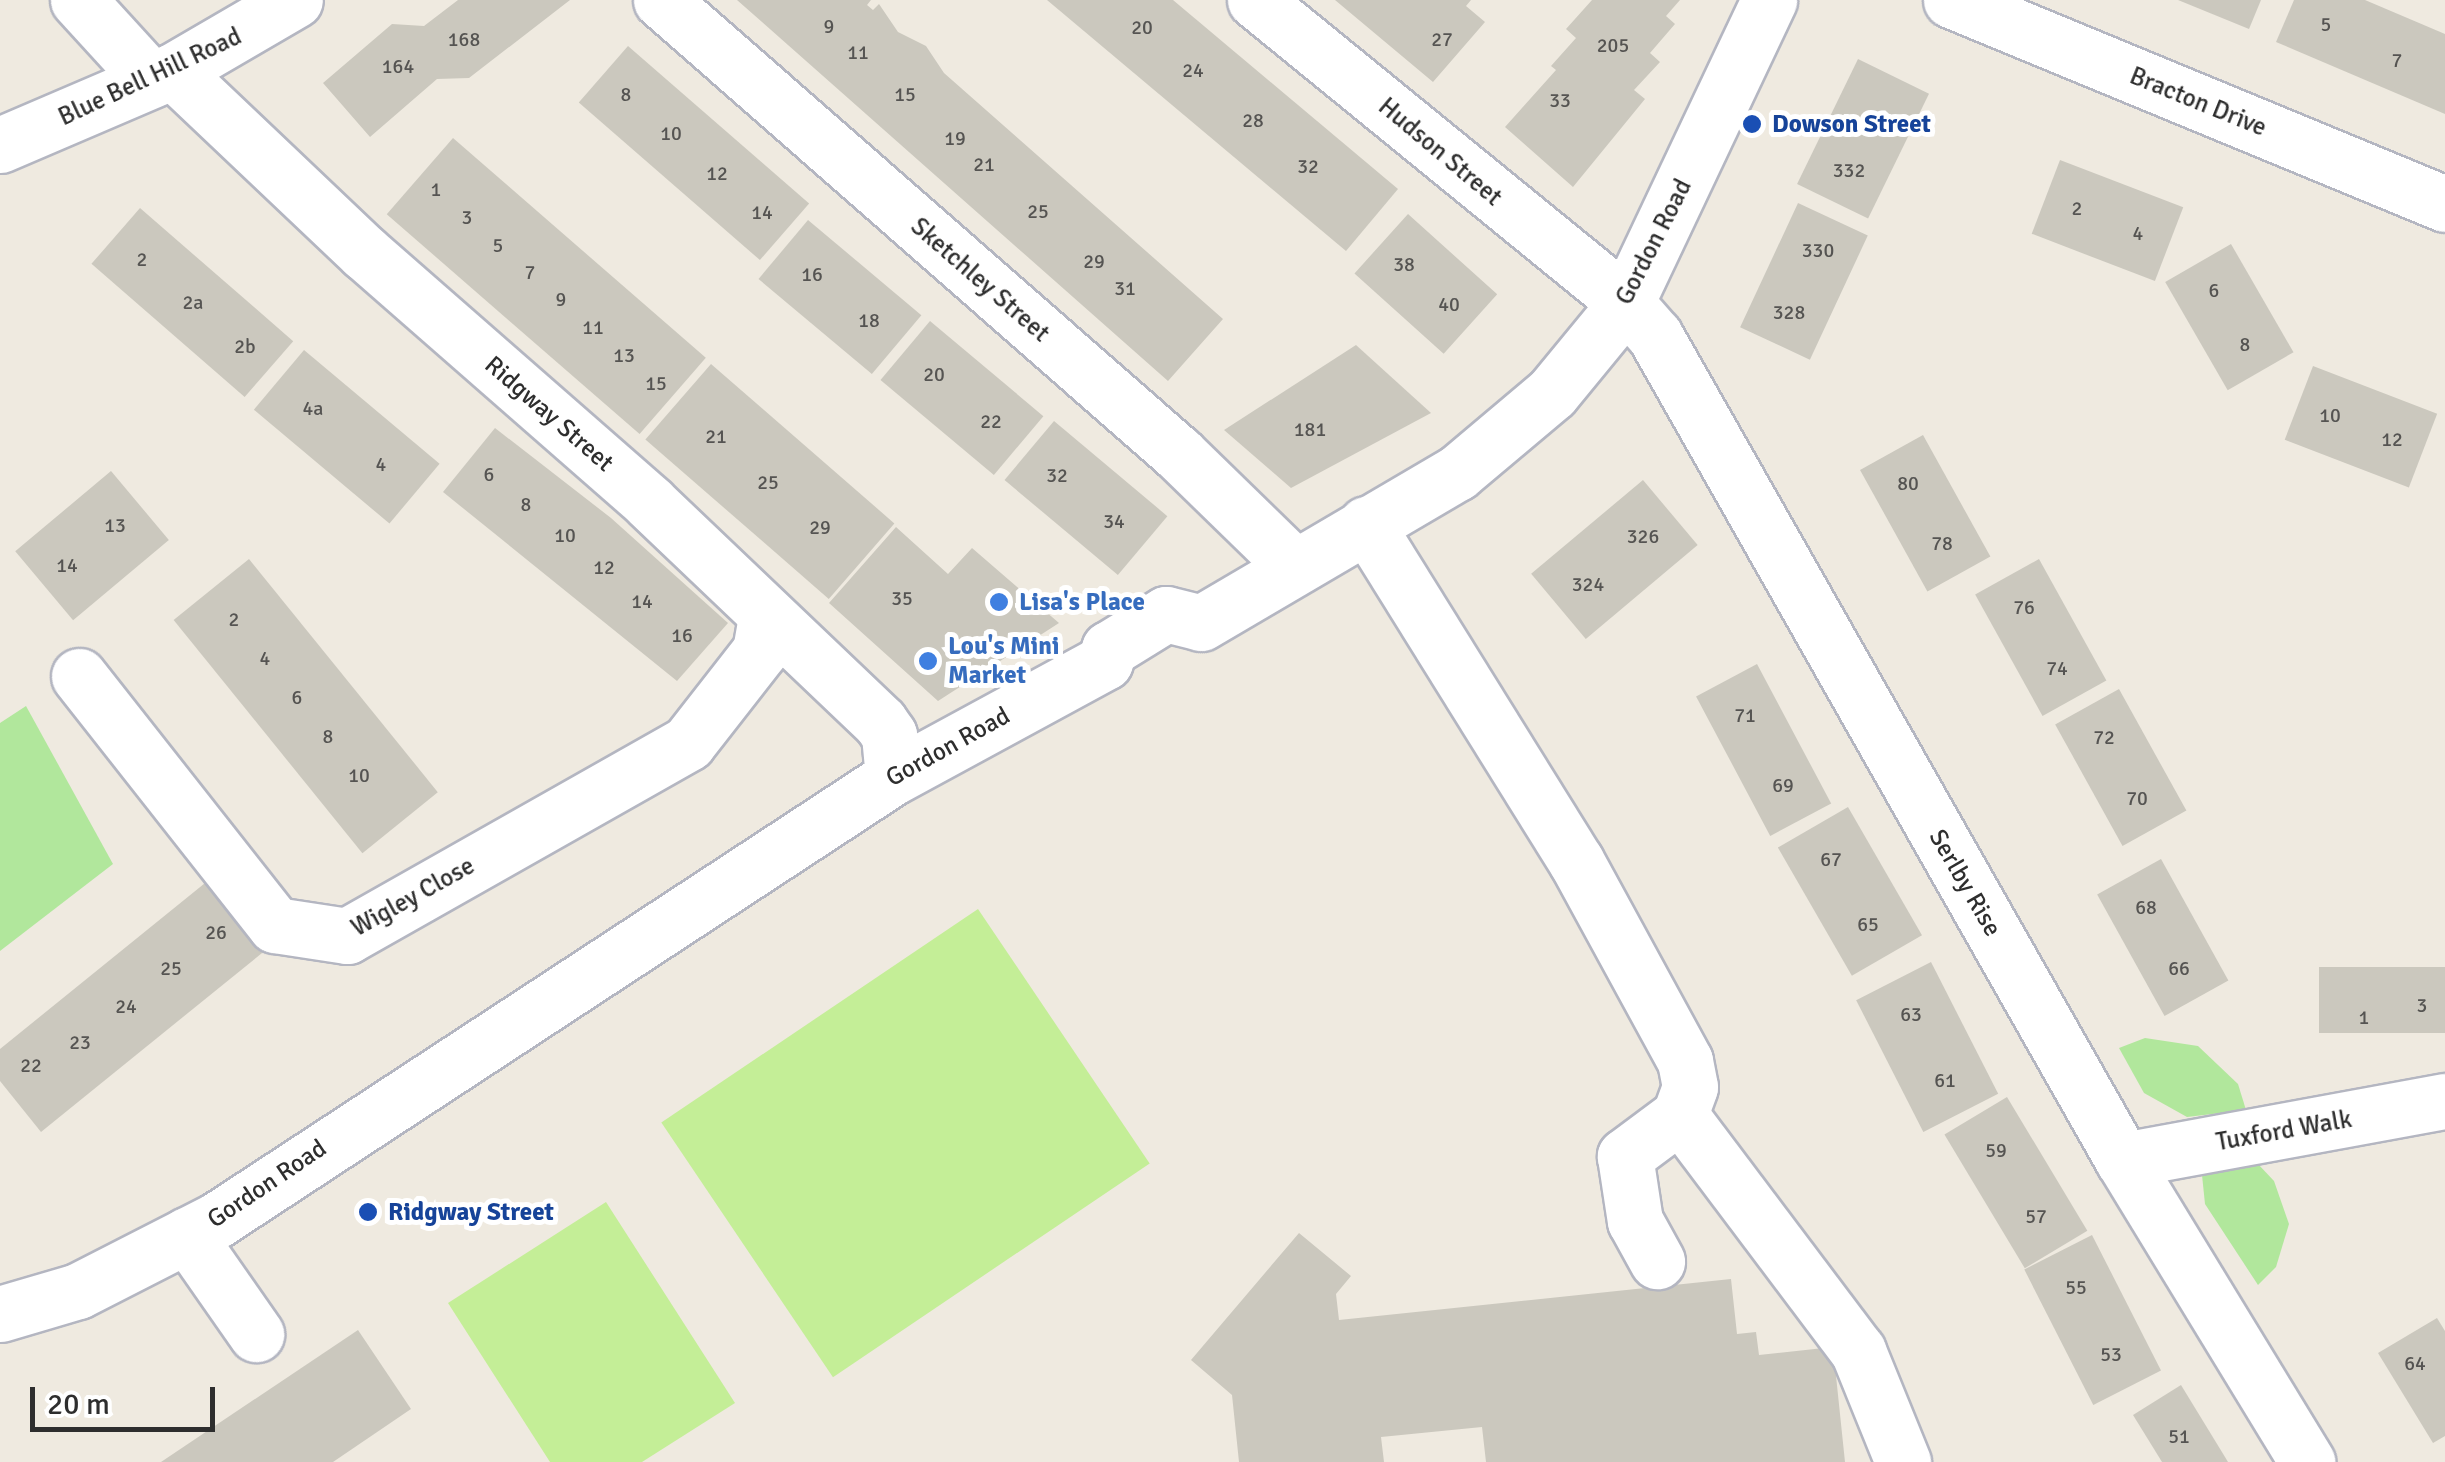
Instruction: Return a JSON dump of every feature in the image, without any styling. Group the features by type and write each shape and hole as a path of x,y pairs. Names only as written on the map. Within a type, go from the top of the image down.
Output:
{"street":[{"name":"Ridgway Street","path":"78,0 649,502 880,722 889,734 893,777"},
{"name":"Blue Bell Hill Road","path":"0,145 162,76 295,0"},
{"name":"Sketchley Street","path":"661,0 1179,454 1294,566"},
{"name":"Hudson Street","path":"1255,0 1626,303"},
{"name":"Gordon Road","path":"0,1314 78,1291 187,1235 893,777 1105,662 1109,649 1166,614 1201,623 1457,473 1515,428 1626,303 1770,0"},
{"name":"Bracton Drive","path":"1951,0 2445,204"},
{"name":"Serlby Rise","path":"1626,303 1655,336 2123,1160 2307,1462"},
{"path":"1366,524 1576,861 1684,1061 1690,1087 1680,1115 1626,1156 1636,1221 1656,1261"},
{"name":"Wigley Close","path":"79,676 275,925 347,936 688,743 760,651 766,617"},
{"name":"Tuxford Walk","path":"2123,1160 2445,1101"},
{"path":"1680,1115 1858,1351 1903,1462"},
{"path":"187,1235 256,1334"}],"green space":[{"path":"26,706 113,864 0,951 0,723"},
{"path":"978,909 1150,1164 833,1377 661,1123"},
{"path":"2145,1038 2198,1046 2238,1084 2246,1110 2187,1117 2144,1093 2119,1048"},
{"path":"2258,1164 2274,1181 2289,1224 2276,1267 2258,1285 2205,1204 2202,1175"},
{"path":"606,1202 735,1403 642,1462 550,1462 448,1303"}],"building":[{"path":"458,0 570,0 469,78 437,79 370,137 323,83 392,24 424,26"},
{"path":"737,0 871,0 867,5 873,10 879,4 898,32 926,46 944,73 1223,319 1168,381"},
{"path":"1047,0 1173,0 1398,189 1346,251"},
{"path":"1335,0 1471,0 1466,6 1485,22 1433,82"},
{"path":"1592,0 1680,0 1666,16 1675,24 1650,53 1660,62 1634,90 1645,99 1573,187 1505,127 1556,70 1551,66 1576,38 1566,29"},
{"path":"2178,0 2261,0 2249,29"},
{"path":"2294,0 2365,0 2445,34 2445,114 2276,42"},
{"path":"628,46 809,203 760,260 579,103"},
{"path":"1858,59 1929,94 1868,219 1797,184"},
{"path":"453,138 706,358 640,434 387,214"},
{"path":"2060,160 2183,207 2155,281 2032,234"},
{"path":"1798,203 1868,236 1810,360 1740,327"},
{"path":"140,208 293,341 245,397 91,264"},
{"path":"1408,214 1497,294 1444,354 1354,273"},
{"path":"808,220 921,315 872,374 759,279"},
{"path":"2231,244 2294,352 2228,390 2165,282"},
{"path":"930,321 1043,416 994,475 881,380"},
{"path":"1356,345 1431,413 1291,488 1224,430"},
{"path":"304,350 440,464 389,524 254,410"},
{"path":"711,364 894,523 829,599 645,439"},
{"path":"2313,366 2437,414 2409,487 2285,440"},
{"path":"1054,421 1167,516 1118,575 1005,480"},
{"path":"495,428 611,518 728,623 677,681 443,492"},
{"path":"1923,435 1990,557 1927,591 1860,470"},
{"path":"111,471 169,540 73,620 15,551"},
{"path":"1643,480 1698,545 1586,639 1531,574"},
{"path":"896,527 948,574 972,548 1059,623 938,701 829,603"},
{"path":"249,559 438,792 362,853 174,620"},
{"path":"2039,559 2106,681 2043,716 1975,594"},
{"path":"1757,664 1831,804 1770,836 1696,696"},
{"path":"2119,689 2186,811 2123,846 2055,724"},
{"path":"1848,807 1922,935 1852,976 1778,848"},
{"path":"2161,859 2228,981 2165,1016 2097,894"},
{"path":"210,879 267,949 41,1132 0,1081 0,1049"},
{"path":"1931,962 1998,1094 1923,1132 1856,1000"},
{"path":"2319,967 2445,967 2445,1033 2319,1033"},
{"path":"2007,1097 2087,1231 2025,1268 1944,1135"},
{"path":"1299,1233 1351,1276 1336,1294 1339,1320 1731,1279 1737,1334 1756,1332 1759,1355 1833,1347 1845,1462 1486,1462 1482,1427 1381,1437 1384,1462 1239,1462 1232,1395 1191,1360"},
{"path":"2092,1235 2161,1370 2093,1405 2024,1270"},
{"path":"2437,1318 2445,1331 2445,1436 2433,1443 2378,1353"},
{"path":"358,1330 411,1409 333,1462 161,1462"},
{"path":"2181,1385 2228,1462 2162,1462 2133,1415"}],"place":[{"name":"Dowson Street","path":"1752,124"},
{"name":"Lisa's Place","path":"999,602"},
{"name":"Lou's Mini Market","path":"928,661"},
{"name":"Ridgway Street","path":"368,1212"}]}
